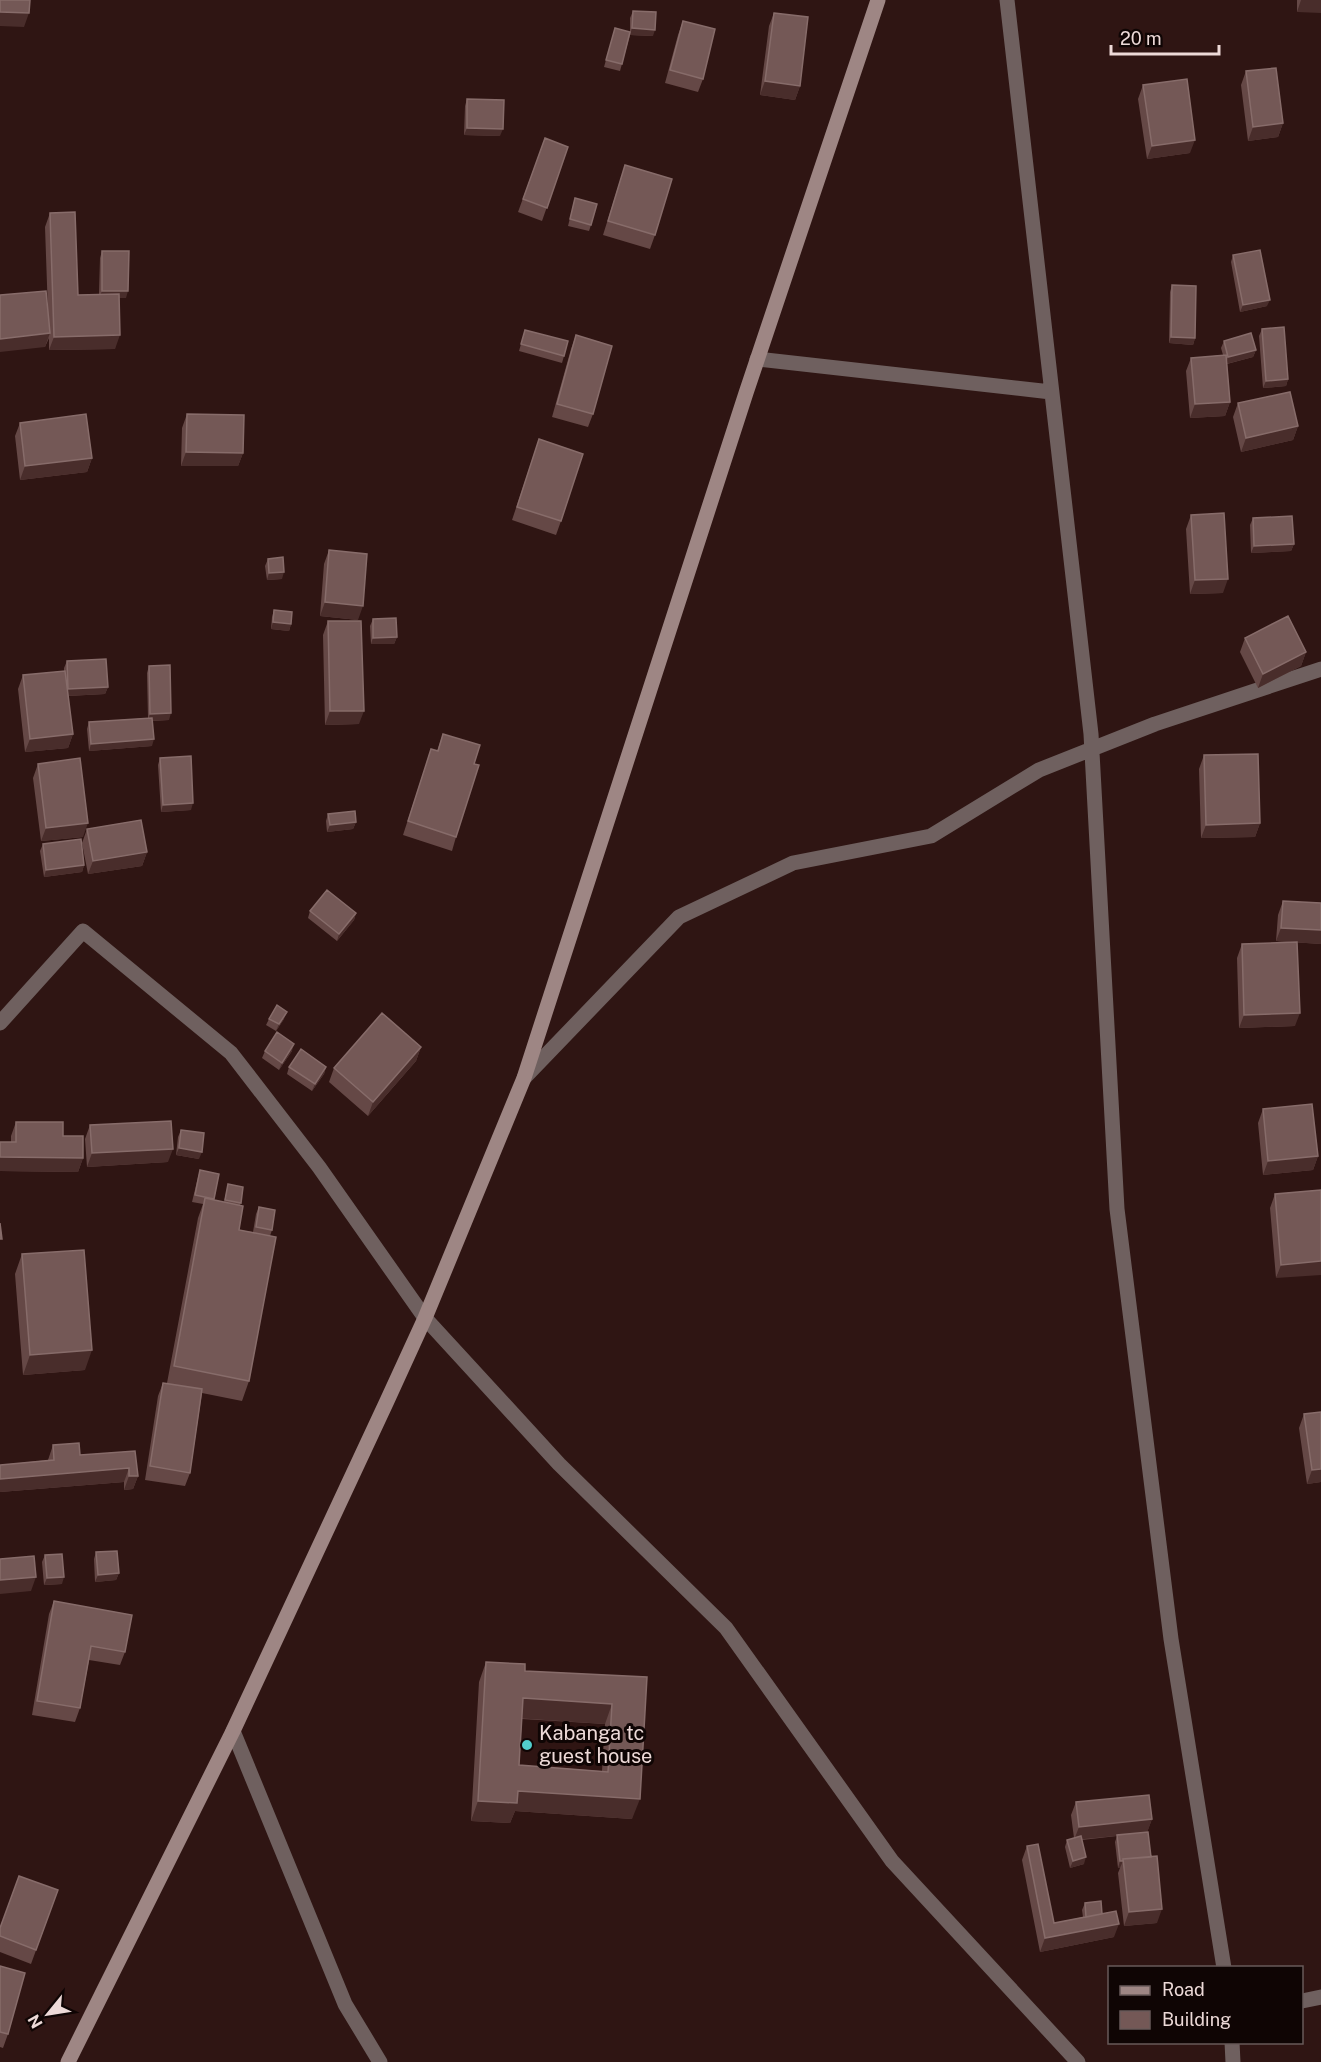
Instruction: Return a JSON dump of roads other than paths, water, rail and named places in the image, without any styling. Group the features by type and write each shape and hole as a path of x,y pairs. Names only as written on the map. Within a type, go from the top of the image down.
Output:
{"street":[{"path":"68,2062 234,1731 425,1318 524,1078 757,359 878,0"},
{"path":"1007,0 1092,749 1117,1209 1171,1639 1224,1966"},
{"path":"757,359 1051,392"},
{"path":"524,1078 679,917 793,862 931,836 1038,770 1155,724 1321,669"},
{"path":"0,1023 83,931 231,1053 319,1167 425,1318 559,1464 726,1628 892,1862 1078,2062"},
{"path":"234,1731 345,2004 380,2062"},
{"path":"1303,2001 1321,1997"},
{"path":"1232,2044 1233,2062"}],"place":[{"name":"Kabanga tc guest house","path":"527,1745"}]}
